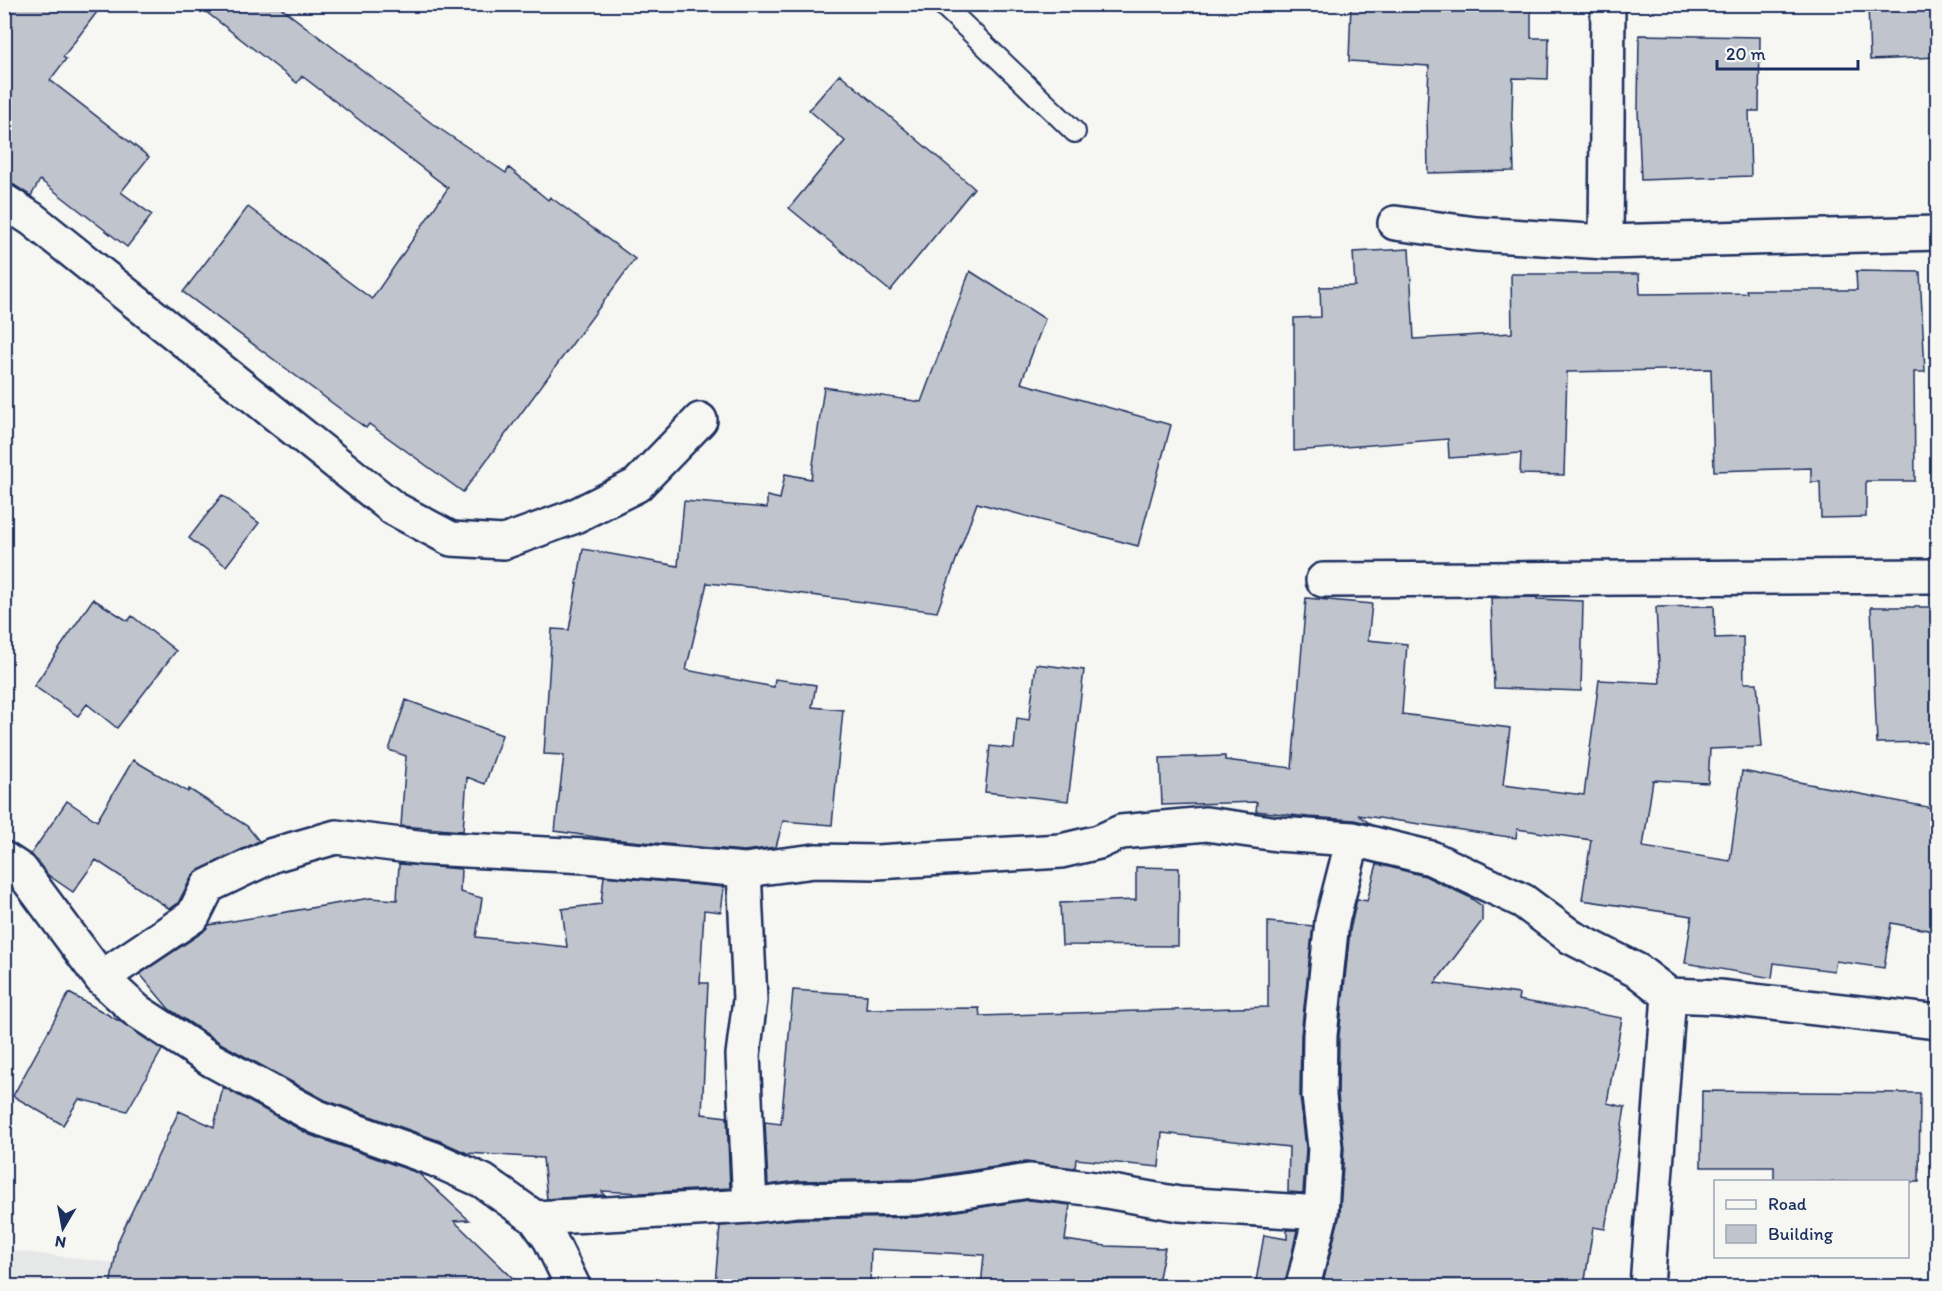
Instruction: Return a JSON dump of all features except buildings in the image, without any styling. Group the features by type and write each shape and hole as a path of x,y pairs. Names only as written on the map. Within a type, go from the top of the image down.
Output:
{"street":[{"path":"1606,242 1608,4"},
{"path":"4,201 41,226 393,508 451,539 504,542 573,517 637,485 700,420"},
{"path":"1395,223 1476,234 1606,242 1938,233"},
{"path":"1323,580 1938,576"},
{"path":"100,978 193,916 208,886 273,855 336,837 425,848 586,856 744,870 815,861 877,862 1061,851 1099,842 1121,832 1206,824 1277,834 1353,839 1431,858 1523,901 1571,937 1638,971 1669,995 1719,997 1938,1022"},
{"path":"1303,1287 1321,1213 1325,1147 1319,1096 1320,1035 1332,921 1353,839"},
{"path":"4,859 21,870 100,978 137,1011 212,1060 317,1117 434,1160 483,1181 535,1218 550,1239 573,1287"},
{"path":"744,870 750,1000 743,1055 750,1206"},
{"path":"1647,1287 1669,995"},
{"path":"535,1218 750,1206 797,1200 918,1198 1029,1181 1095,1189 1179,1204 1321,1213"}],"lane":[{"path":"942,4 1075,132"}],"shaded area":[{"path":"5,1250 278,1282 277,1286 5,1286"}]}
